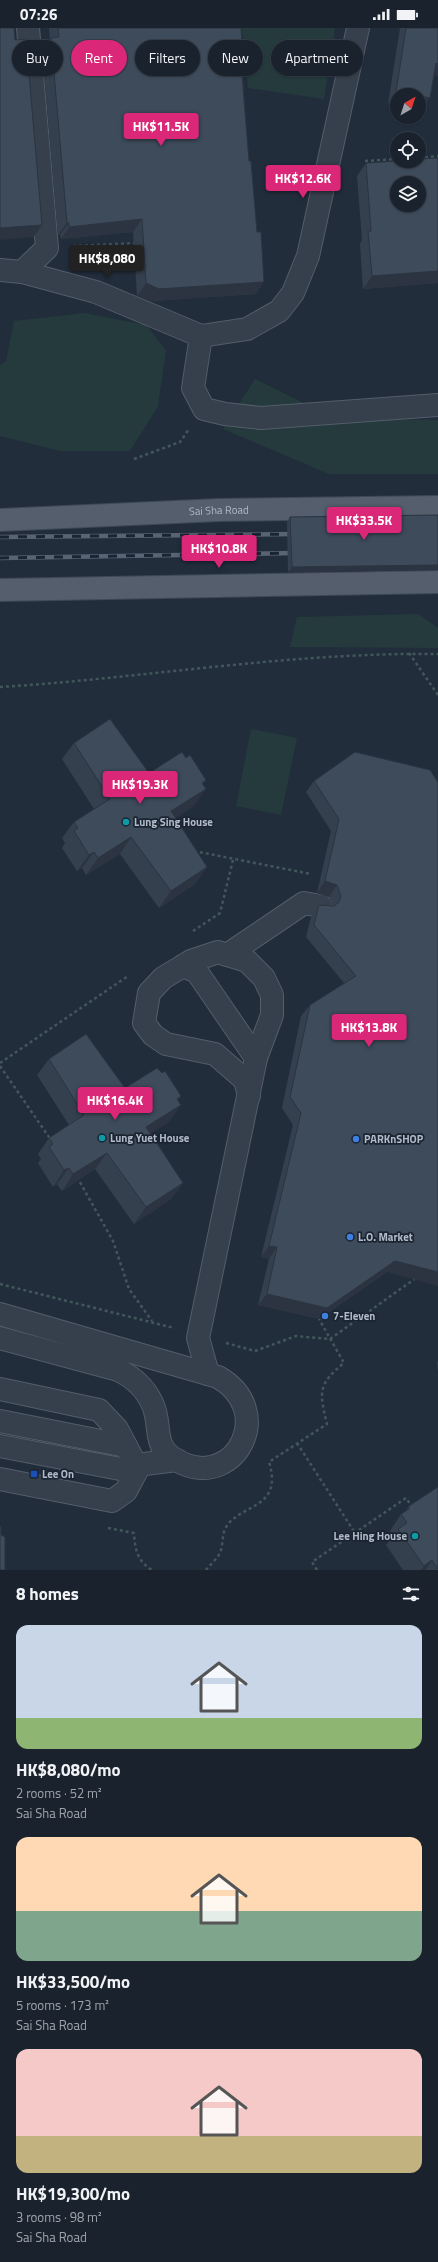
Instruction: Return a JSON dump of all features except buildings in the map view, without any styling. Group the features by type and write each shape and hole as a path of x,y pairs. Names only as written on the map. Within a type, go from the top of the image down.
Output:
{"main road":[{"name":"Sai Sha Road","path":"0,520 219,510 438,506"},
{"path":"0,590 438,582"}],"street":[{"path":"22,272 47,248 28,28"},
{"path":"0,270 22,272 96,292 202,336 247,329 279,311 293,293 308,256 358,28"},
{"path":"202,336 193,388 204,409 226,414 261,418 438,405"},
{"path":"227,955 304,903 321,906"},
{"path":"208,1374 198,1338 249,1096 256,1058 272,1015 272,995 264,978 247,961 218,952 192,961 163,978 149,993 144,1023 153,1035 166,1044 215,1054 245,1080 249,1096"},
{"path":"183,966 197,972 256,1058"},
{"path":"0,1314 208,1374 231,1384 241,1396 246,1408 248,1421 245,1436 236,1452 216,1465 195,1467 177,1460 166,1451 158,1440 152,1404 138,1383 130,1375 118,1370 0,1338"},
{"path":"0,1389 99,1410 117,1430 133,1461 126,1491 112,1501 0,1479"},
{"path":"0,1422 133,1461"},
{"path":"0,1446 133,1461 177,1460"}],"path":[{"path":"426,157 438,156"},
{"path":"365,161 390,159"},
{"path":"47,248 138,242"},
{"path":"134,459 180,442 204,409"},
{"path":"409,653 438,695"},
{"path":"0,687 47,684 269,661 409,653 438,654"},
{"path":"193,851 311,874"},
{"path":"189,934 220,913 233,860"},
{"path":"55,1145 0,1065 134,972"},
{"path":"0,1284 152,1321 129,1289 113,1240 75,1174"},
{"path":"233,1345 256,1351 296,1336 330,1339 415,1280 417,1272"},
{"path":"206,1570 220,1553 226,1528 239,1515 261,1503 271,1487 273,1473 270,1462 327,1424 320,1398 328,1376 344,1362 319,1319"},
{"path":"297,1443 355,1533"},
{"path":"317,1570 312,1562 406,1498 415,1512"},
{"path":"104,1528 134,1533 136,1554 146,1567 152,1570"}],"green space":[{"path":"242,28 335,28 333,40 271,40 271,76 328,76 324,99 248,88 247,76 263,76 263,40 243,40"},
{"path":"84,313 146,325 166,350 158,406 130,451 60,451 0,436 0,365 6,361 14,321"},
{"path":"255,379 334,418 438,420 438,474 329,474 223,429"},
{"path":"418,614 438,628 438,648 290,647 297,617"},
{"path":"251,729 297,738 281,815 236,806"}],"railway":[{"path":"0,537 296,534"},
{"path":"0,558 296,553"}],"place":[{"name":"Lung Sing House","path":"126,822"},
{"name":"Lung Yuet House","path":"102,1138"},
{"name":"PARKnSHOP","path":"356,1139"},
{"name":"L.O. Market","path":"350,1237"},
{"name":"7-Eleven","path":"325,1316"},
{"name":"Lee On","path":"34,1474"},
{"name":"Lee Hing House","path":"415,1536"}]}
